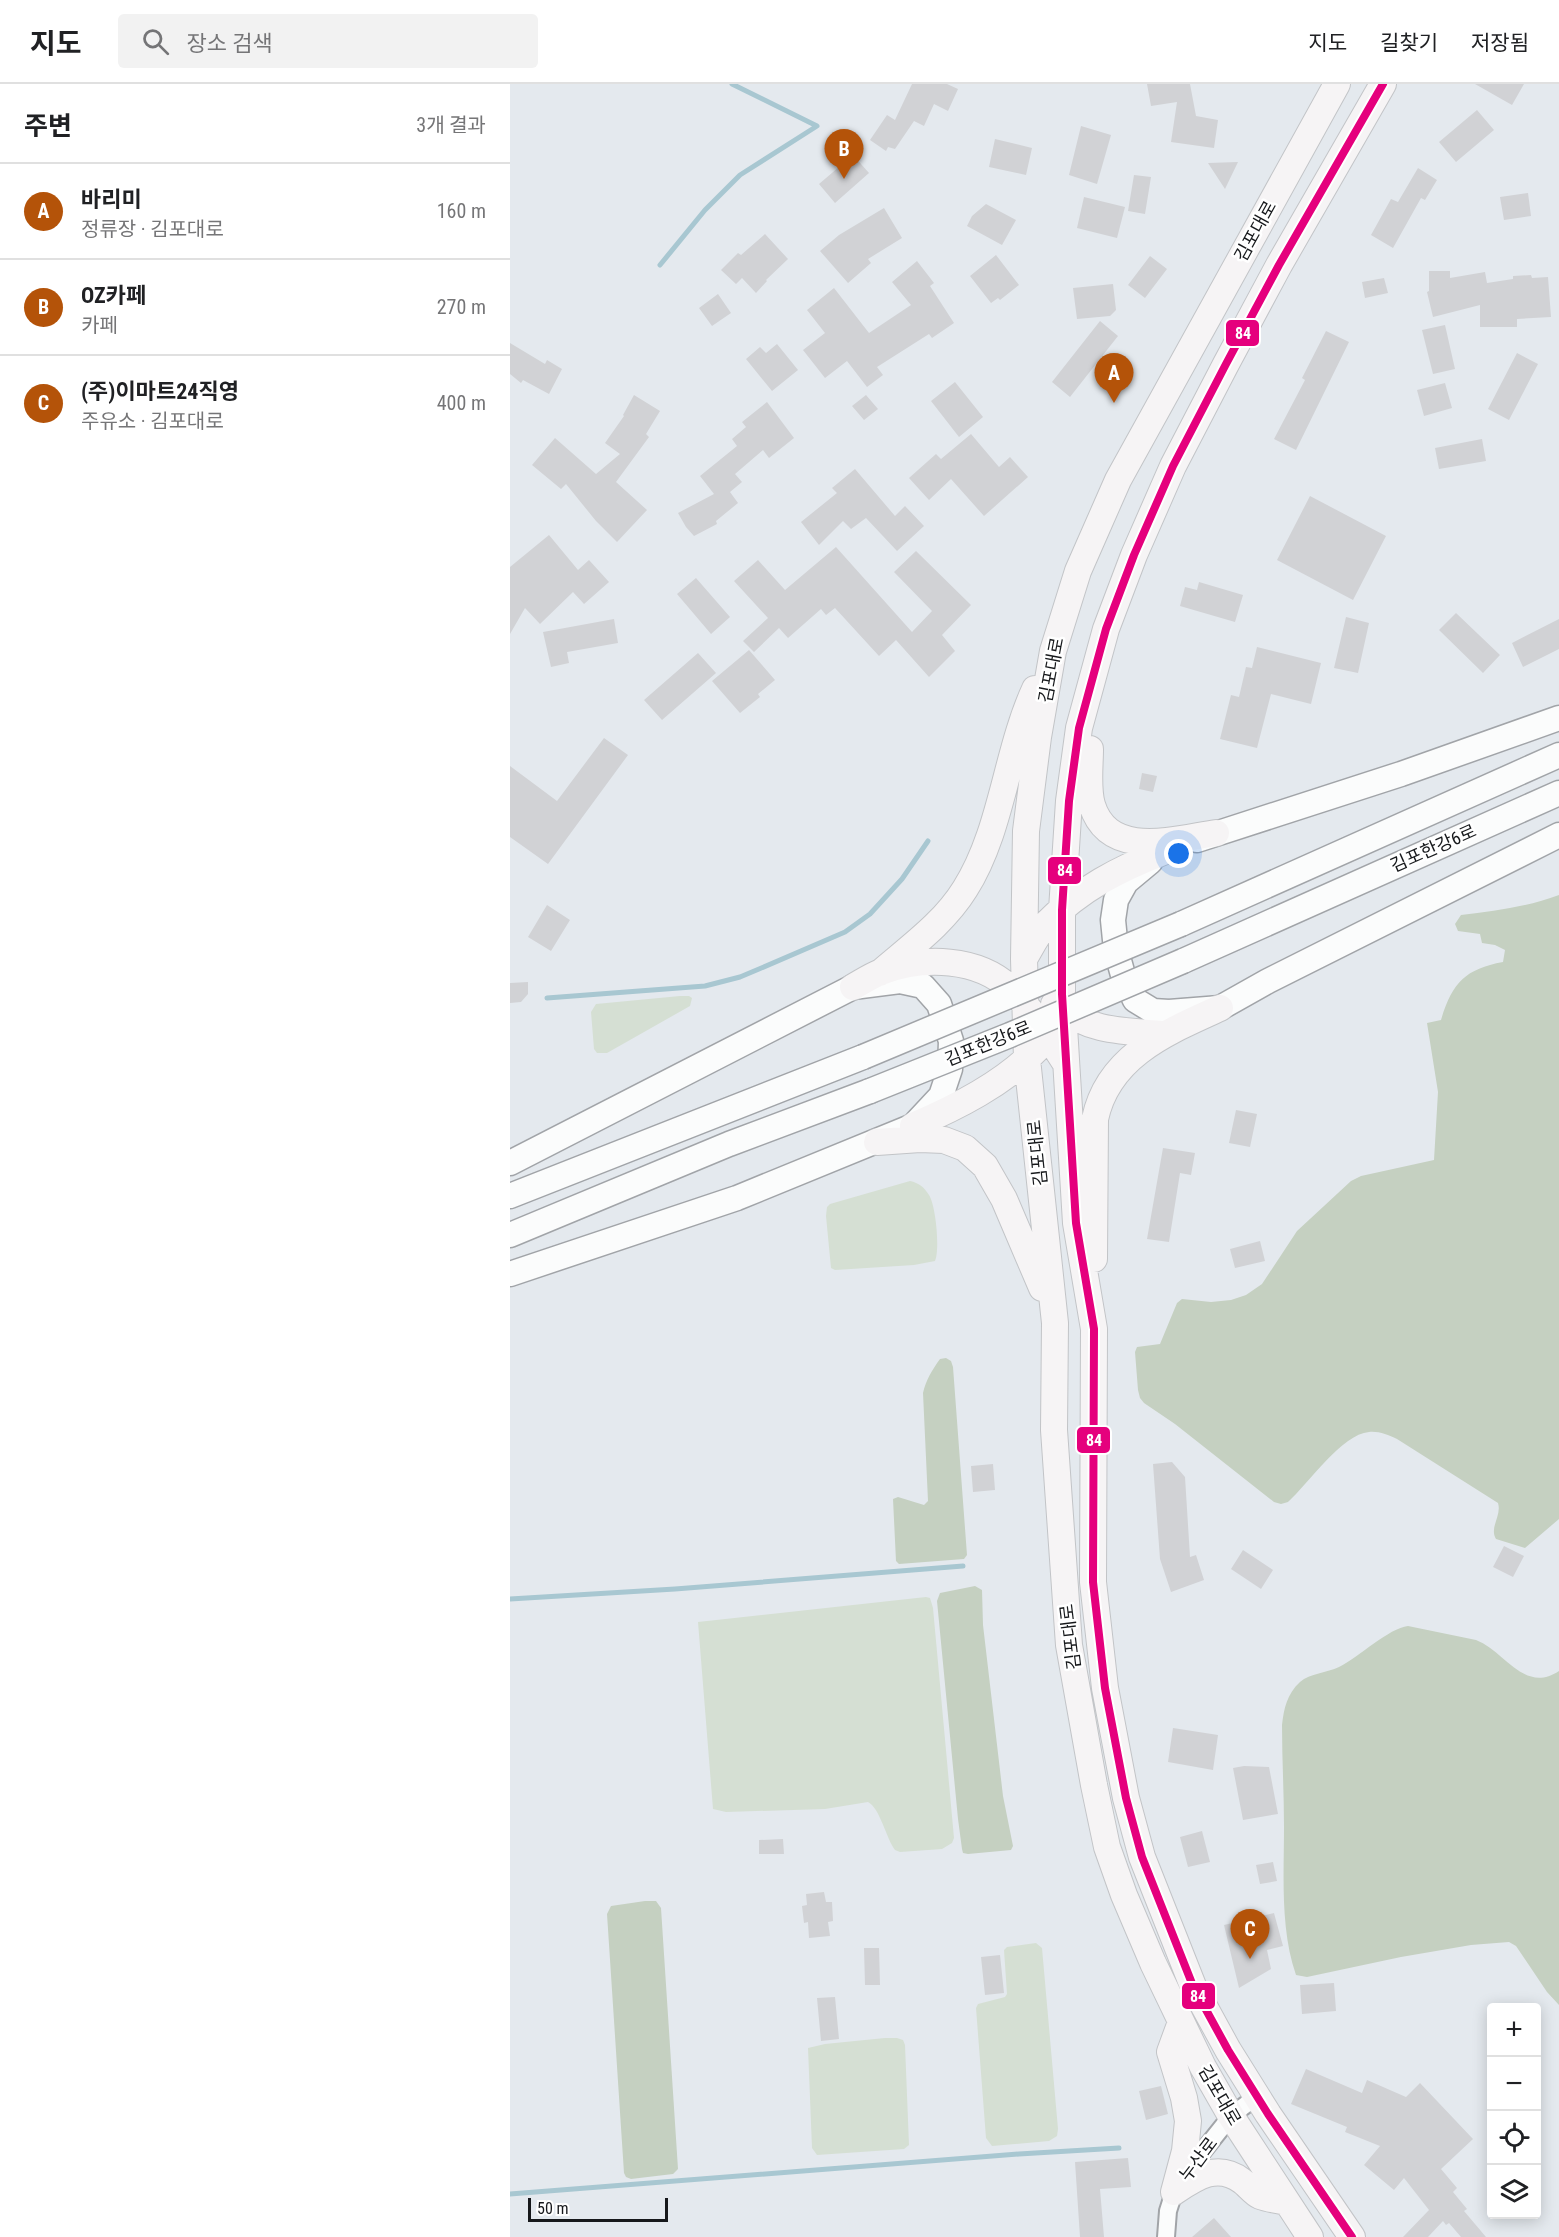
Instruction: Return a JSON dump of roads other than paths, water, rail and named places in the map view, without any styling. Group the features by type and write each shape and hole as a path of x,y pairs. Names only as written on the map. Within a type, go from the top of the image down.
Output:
{"main road":[{"name":"김포대로","path":"1311,2237 1231,2116 1181,2022 1153,1963 1107,1847 1069,1646 1054,1430 1055,1323 1027,1059 1024,959 1026,831 1038,737 1053,651 1078,570 1118,480 1337,84"},
{"name":"김포대로","path":"1352,2237 1257,2096 1228,2050 1193,1986 1142,1857 1126,1798 1105,1688 1094,1582 1094,1329 1076,1222 1063,1011 1062,910 1070,801 1079,728 1106,629 1134,555 1173,466 1280,265 1383,84"},
{"path":"880,973 932,929 966,888 989,838 1028,706 1053,651"},
{"path":"1094,671 1090,789 1092,804 1105,827 1119,837 1139,842 1216,833"},
{"path":"1163,852 1127,866 1092,885 1046,925 1024,959 1048,998 1079,1021 1108,1030 1164,1034"},
{"path":"853,987 880,973 901,966 932,962 955,963 982,969 1010,988 1025,1005 1066,1064"},
{"path":"1094,1329 1097,1107 1107,1086 1121,1067 1164,1034 1220,1008"},
{"path":"913,1126 947,1112 982,1092 1027,1059 1048,1037 1063,1011"},
{"path":"877,1142 944,1140 965,1148 986,1166 1019,1231 1055,1323"},
{"path":"1174,2192 1185,2151 1188,2121 1170,2052 1181,2022"},
{"path":"1174,2192 1197,2177 1210,2172 1227,2173 1240,2180 1258,2195 1287,2202"}],"street":[{"path":"1559,718 1359,788 1163,852 1126,882 1116,900 1113,920 1116,950 1123,975 1135,1000 1153,1011 1220,1008 1268,981 1559,835"},
{"name":"김포한강6로","path":"510,1196 863,1057 1181,924 1559,755"},
{"name":"김포한강6로","path":"510,1235 729,1144 1010,1035 1183,961 1559,793"},
{"path":"510,1163 853,987 900,981 923,986 939,1005 951,1041 950,1069 941,1096 913,1126 737,1198 510,1274"},
{"name":"누산로","path":"1166,2237 1168,2211 1174,2192 1231,2116 1257,2096"}],"waterway":[{"path":"660,265 705,210 740,175 817,126 732,84"},
{"path":"547,998 705,986 740,977 845,932 870,914 902,879 928,841"},
{"path":"510,1599 675,1589 963,1566"},
{"path":"510,2194 1119,2148"}],"place":[{"name":"OZ카페","path":"844,179"},
{"name":"바리미","path":"1114,403"},
{"name":"(주)이마트24직영","path":"1250,1959"}]}
